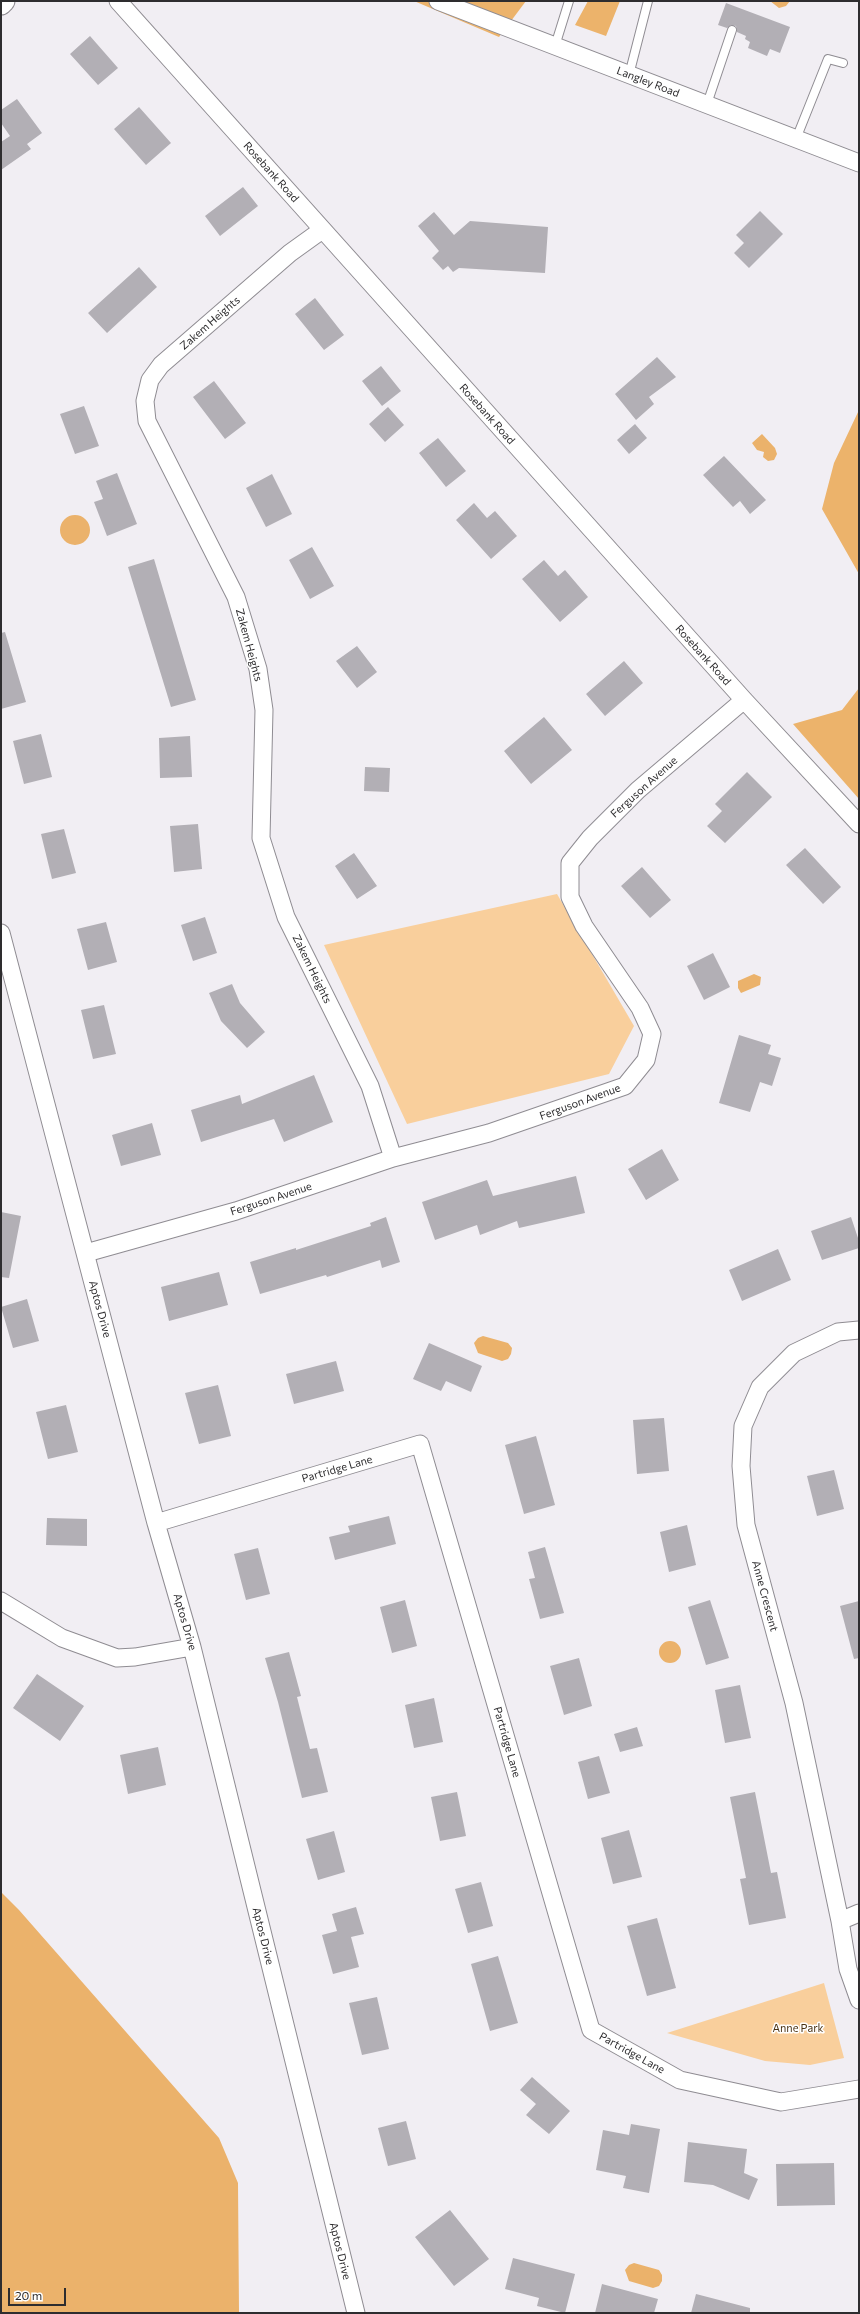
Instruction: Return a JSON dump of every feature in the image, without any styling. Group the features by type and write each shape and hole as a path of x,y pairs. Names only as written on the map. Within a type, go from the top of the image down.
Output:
{"street":[{"path":"1,4 4,1"},
{"name":"Rosebank Road","path":"118,1 744,700 859,824"},
{"name":"Langley Road","path":"438,1 859,163"},
{"name":"Zakem Heights","path":"322,230 290,253 161,365 150,380 145,401 147,421 236,598 258,669 264,710 261,838 286,917 370,1086 393,1158"},
{"name":"Ferguson Avenue","path":"86,1253 236,1211 393,1158 489,1133 595,1098 625,1086 646,1060 652,1034 640,1008 584,926 570,897 570,863 590,838 638,790 744,700"},
{"name":"Aptos Drive","path":"1,933 156,1522 192,1647 356,2313"},
{"name":"Anne Crescent","path":"859,1330 838,1332 794,1353 760,1387 743,1426 741,1466 746,1525 794,1703 840,1921 848,1969 859,2000"},
{"name":"Partridge Lane","path":"156,1522 420,1444 591,2030 680,2080 781,2102 859,2089"},
{"path":"1,1601 62,1638 117,1658 135,1657 192,1647"},
{"path":"840,1921 859,1913"}],"lane":[{"path":"555,46 570,1"},
{"path":"629,74 648,1"},
{"path":"707,104 732,30"},
{"path":"796,139 828,60 843,64"}],"green space":[{"path":"557,894 634,1026 609,1074 407,1124 324,945"},
{"name":"Anne Park","path":"824,1983 844,2058 810,2065 765,2061 667,2033"}],"shaded area":[{"path":"414,1 526,1 499,37"},
{"path":"588,1 620,1 606,36 575,25"},
{"path":"770,1 790,1 786,6 779,8"},
{"path":"859,410 859,574 822,509 834,463"},
{"path":"762,434 775,448 777,454 774,460 768,461 763,457 764,452 757,450 752,443"},
{"path":"75,515 86,519 90,530 86,541 75,545 64,541 60,530 64,519"},
{"path":"859,688 859,799 793,724 842,710"},
{"path":"754,974 761,977 760,985 741,993 738,988 738,981"},
{"path":"483,1336 508,1343 512,1348 508,1359 502,1361 478,1353 474,1343 478,1338"},
{"path":"670,1641 678,1644 681,1652 678,1660 670,1663 662,1660 659,1652 662,1644"},
{"path":"1,1892 19,1910 219,2138 238,2183 239,2313 1,2313"},
{"path":"634,2263 659,2270 662,2275 662,2281 659,2286 653,2288 629,2281 625,2270 629,2265"}],"building":[{"path":"726,3 790,27 780,53 770,49 767,56 748,48 750,42 745,39 746,36 737,32 736,26 731,25 727,28 718,25"},
{"path":"90,36 118,68 98,85 70,54"},
{"path":"17,99 42,133 27,144 31,149 1,170 1,142 10,136 1,123 1,110"},
{"path":"139,107 171,143 146,165 114,129"},
{"path":"243,187 258,206 220,236 205,216"},
{"path":"760,211 783,234 749,268 734,253 744,243 736,235"},
{"path":"434,212 454,235 470,221 548,227 545,273 459,268 453,272 448,266 443,270 432,258 439,251 418,226"},
{"path":"139,267 157,287 107,333 88,313"},
{"path":"315,298 344,335 324,350 295,314"},
{"path":"657,357 676,377 649,397 654,404 636,420 615,394"},
{"path":"381,366 401,391 382,406 362,381"},
{"path":"214,381 246,423 225,439 193,397"},
{"path":"84,406 99,446 75,454 60,414"},
{"path":"388,407 404,425 385,442 369,424"},
{"path":"635,424 647,438 629,454 617,440"},
{"path":"438,438 466,471 446,487 419,453"},
{"path":"724,456 766,500 750,514 740,501 733,507 703,475"},
{"path":"117,473 137,524 107,536 94,502 103,499 96,481"},
{"path":"272,474 292,514 266,527 246,488"},
{"path":"474,503 487,518 495,511 517,536 491,559 456,520"},
{"path":"312,547 334,586 310,599 289,560"},
{"path":"154,559 196,700 171,707 128,567"},
{"path":"544,560 558,576 565,570 588,597 560,622 522,579"},
{"path":"5,632 26,702 1,709 1,633"},
{"path":"357,646 377,672 357,688 336,661"},
{"path":"624,661 643,683 605,716 586,694"},
{"path":"544,717 572,750 531,784 504,751"},
{"path":"41,734 52,777 24,784 13,741"},
{"path":"190,736 192,777 160,778 159,738"},
{"path":"365,767 390,768 389,792 364,791"},
{"path":"747,772 772,797 725,843 707,826 722,811 715,804"},
{"path":"198,824 202,869 174,872 170,826"},
{"path":"64,829 76,873 52,879 41,834"},
{"path":"805,848 841,887 823,904 786,865"},
{"path":"354,853 377,886 357,899 335,866"},
{"path":"642,867 671,900 650,918 621,886"},
{"path":"205,917 217,953 193,961 181,925"},
{"path":"106,922 117,962 88,970 77,929"},
{"path":"713,953 730,987 704,1000 687,966"},
{"path":"232,984 240,1003 265,1032 247,1048 221,1021 209,993"},
{"path":"104,1005 116,1054 93,1059 81,1010"},
{"path":"739,1035 771,1045 768,1054 781,1058 772,1086 760,1082 750,1112 719,1103"},
{"path":"314,1075 333,1122 284,1142 274,1119 201,1142 191,1110 240,1095 242,1104"},
{"path":"152,1123 161,1155 121,1166 112,1135"},
{"path":"662,1149 679,1180 646,1200 628,1169"},
{"path":"576,1176 585,1213 519,1228 517,1221 480,1235 477,1225 435,1240 422,1202 487,1180 493,1196"},
{"path":"1,1212 21,1216 9,1278 1,1277"},
{"path":"386,1217 400,1262 382,1268 380,1260 327,1277 326,1275 260,1294 250,1262 296,1248 296,1250 371,1226 370,1223"},
{"path":"851,1217 859,1241 859,1248 822,1260 811,1231"},
{"path":"778,1249 791,1280 742,1301 729,1270"},
{"path":"219,1272 228,1305 169,1321 161,1287"},
{"path":"27,1299 39,1341 13,1348 1,1307"},
{"path":"429,1343 482,1366 471,1392 446,1381 441,1391 413,1379"},
{"path":"336,1361 344,1391 294,1404 286,1374"},
{"path":"218,1385 231,1436 199,1444 185,1393"},
{"path":"66,1405 78,1452 48,1459 36,1412"},
{"path":"664,1418 669,1471 637,1474 633,1420"},
{"path":"536,1436 555,1505 524,1514 505,1445"},
{"path":"834,1470 844,1509 817,1516 807,1476"},
{"path":"389,1516 396,1544 335,1560 329,1537 350,1532 348,1526"},
{"path":"47,1518 87,1519 87,1546 46,1545"},
{"path":"687,1525 696,1565 669,1572 660,1532"},
{"path":"545,1547 564,1613 540,1619 529,1579 535,1578 528,1552"},
{"path":"258,1548 270,1594 246,1600 234,1554"},
{"path":"405,1600 417,1646 392,1653 380,1607"},
{"path":"710,1600 729,1658 706,1665 688,1607"},
{"path":"859,1601 859,1658 854,1659 840,1606"},
{"path":"289,1652 301,1696 297,1697 310,1749 317,1748 328,1792 302,1798 278,1702 265,1658"},
{"path":"579,1658 592,1706 564,1715 550,1666"},
{"path":"37,1674 84,1706 60,1741 13,1708"},
{"path":"740,1685 751,1738 725,1743 715,1690"},
{"path":"434,1698 443,1742 414,1748 405,1705"},
{"path":"637,1727 643,1746 620,1752 614,1734"},
{"path":"158,1747 166,1785 128,1794 120,1755"},
{"path":"599,1756 610,1793 588,1799 578,1762"},
{"path":"457,1792 466,1836 440,1841 431,1797"},
{"path":"755,1792 771,1873 777,1872 786,1918 749,1925 740,1879 746,1878 730,1797"},
{"path":"629,1830 642,1877 613,1884 601,1838"},
{"path":"334,1831 345,1872 318,1880 306,1839"},
{"path":"481,1882 493,1926 468,1933 455,1889"},
{"path":"356,1907 364,1934 351,1937 359,1967 333,1974 322,1935 337,1931 332,1914"},
{"path":"657,1918 676,1988 647,1996 627,1926"},
{"path":"498,1956 518,2023 490,2031 471,1964"},
{"path":"377,1997 389,2049 362,2055 349,2003"},
{"path":"532,2077 570,2111 549,2134 526,2115 536,2104 520,2090"},
{"path":"406,2121 416,2159 388,2166 378,2128"},
{"path":"631,2124 660,2129 649,2193 623,2188 626,2176 596,2170 603,2130 629,2135"},
{"path":"688,2142 747,2149 744,2173 758,2179 749,2200 713,2185 684,2182"},
{"path":"834,2163 835,2205 777,2206 776,2164"},
{"path":"450,2210 489,2259 454,2286 415,2237"},
{"path":"513,2258 575,2274 565,2313 537,2306 539,2298 505,2289"},
{"path":"602,2284 658,2299 654,2313 595,2313"},
{"path":"696,2294 750,2308 750,2313 691,2313"}]}
